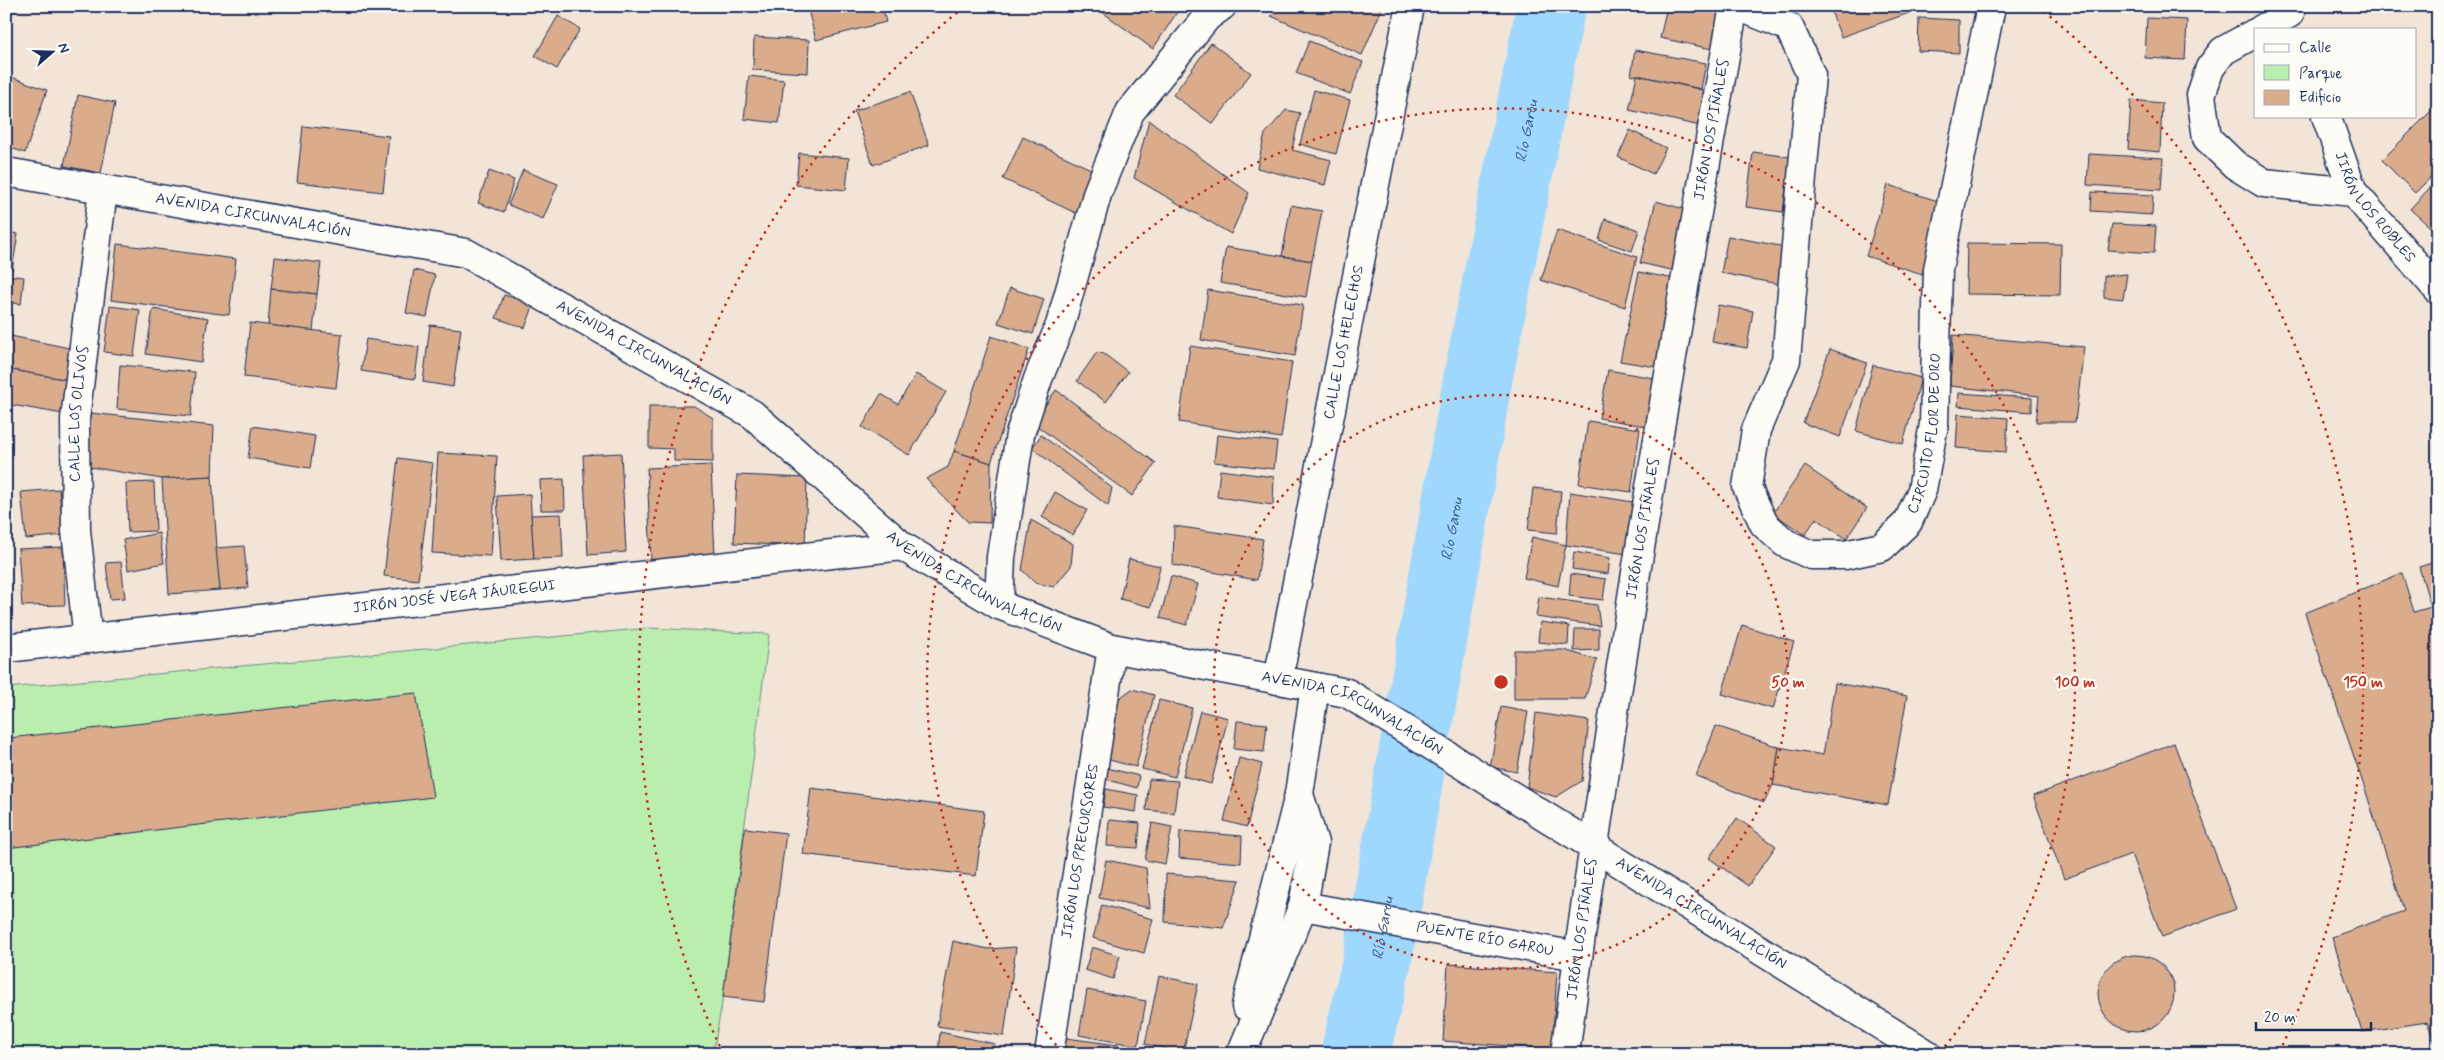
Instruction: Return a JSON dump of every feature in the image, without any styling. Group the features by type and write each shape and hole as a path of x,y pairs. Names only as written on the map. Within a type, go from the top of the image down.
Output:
{"street":[{"path":"999,605 1001,557 1020,434 1038,379 1060,325 1098,191 1130,112 1207,17 1222,6"},
{"name":"CALLE LOS HELECHOS","path":"1278,680 1410,6"},
{"name":"JIRÓN LOS PIÑALES","path":"1564,1054 1592,846 1680,306 1734,6"},
{"name":"CIRCUITO FLOR DE ORO","path":"1738,6 1789,27 1810,75 1786,360 1756,430 1747,487 1764,524 1785,543 1811,555 1844,555 1882,547 1908,522 1922,490 1934,424 1938,269 1991,6"},
{"path":"2264,28 2291,16"},
{"path":"2254,34 2223,51 2210,68 2201,95 2207,138 2235,165 2264,183 2353,192"},
{"name":"JIRÓN LOS ROBLES","path":"2327,118 2353,192 2438,290"},
{"name":"AVENIDA CIRCUNVALACIÓN","path":"6,172 466,253 752,414 902,546 999,605 1112,648 1347,693 1927,1054"},
{"name":"CALLE LOS OLIVOS","path":"88,639 76,531 75,420 102,190"},
{"name":"JIRÓN JOSÉ VEGA JÁUREGUI","path":"6,648 902,546"},
{"name":"JIRÓN LOS PRECURSORES","path":"1049,1054 1112,648"},
{"path":"1234,1054 1299,794 1315,687"},
{"path":"1242,1054 1303,906 1314,843 1299,794"},
{"name":"PUENTE RÍO GAROU","path":"1303,906 1577,956"}],"green space":[{"path":"650,628 769,634 723,997 713,1054 6,1054 6,688"}],"building":[{"path":"807,6 882,6 886,22 816,40"},
{"path":"1094,6 1181,6 1153,49"},
{"path":"1285,6 1383,6 1362,55 1271,16"},
{"path":"1667,6 1721,6 1712,49 1660,38"},
{"path":"1829,6 1907,6 1909,13 1841,37"},
{"path":"2353,6 2438,6 2438,8"},
{"path":"558,16 580,29 557,69 535,56"},
{"path":"1919,18 1959,20 1959,53 1918,51"},
{"path":"2147,18 2187,20 2185,60 2145,58"},
{"path":"754,37 809,40 808,73 753,70"},
{"path":"1309,41 1363,62 1350,94 1296,73"},
{"path":"1211,43 1251,73 1213,124 1173,95"},
{"path":"1635,50 1706,63 1701,89 1637,75 1631,76"},
{"path":"6,75 47,90 25,153 6,146"},
{"path":"1637,75 1707,91 1700,126 1629,110"},
{"path":"749,76 784,80 779,123 744,119"},
{"path":"1314,90 1350,100 1336,154 1300,144"},
{"path":"910,92 929,145 873,165 854,111"},
{"path":"78,95 115,103 101,173 64,166"},
{"path":"2131,100 2162,103 2160,152 2128,149"},
{"path":"2434,108 2438,111 2438,170 2415,193 2382,160"},
{"path":"1286,110 1300,113 1292,150 1331,160 1325,185 1257,168 1265,134"},
{"path":"1149,120 1249,193 1231,234 1134,178"},
{"path":"303,126 389,136 383,192 297,182"},
{"path":"1630,130 1666,148 1653,174 1618,157"},
{"path":"1023,137 1097,172 1078,214 1003,179"},
{"path":"1753,152 1790,157 1783,212 1746,207"},
{"path":"799,153 849,158 846,190 796,185"},
{"path":"2089,154 2163,158 2161,190 2087,185"},
{"path":"523,170 558,184 543,219 508,205"},
{"path":"489,171 514,180 504,212 478,203"},
{"path":"2438,179 2438,234 2410,209"},
{"path":"1888,185 1944,203 1922,274 1866,256"},
{"path":"2092,192 2153,195 2152,215 2091,211"},
{"path":"1656,201 1694,212 1680,272 1640,263"},
{"path":"1291,205 1322,211 1312,261 1282,256"},
{"path":"1605,219 1639,230 1632,251 1599,240"},
{"path":"2112,224 2156,226 2154,253 2108,250"},
{"path":"1557,230 1637,257 1625,307 1541,280"},
{"path":"6,232 18,234 12,270 6,268"},
{"path":"1728,236 1785,247 1778,284 1721,273"},
{"path":"1967,243 2061,244 2060,295 1966,294"},
{"path":"117,244 236,259 229,315 111,300"},
{"path":"1226,247 1312,261 1306,297 1220,283"},
{"path":"275,257 321,263 317,294 271,289"},
{"path":"414,270 435,275 427,317 406,313"},
{"path":"1639,272 1680,280 1662,368 1620,361"},
{"path":"2127,274 2123,299 2104,297 2104,276"},
{"path":"6,275 24,277 21,304 6,302"},
{"path":"1010,288 1044,299 1033,334 998,323"},
{"path":"271,289 317,294 313,331 268,325"},
{"path":"1208,290 1303,305 1295,356 1201,340"},
{"path":"504,295 534,304 525,328 496,318"},
{"path":"1718,305 1753,311 1747,348 1712,342"},
{"path":"110,306 140,310 134,356 104,352"},
{"path":"153,309 208,318 201,362 146,354"},
{"path":"250,323 342,334 336,388 244,377"},
{"path":"430,325 461,329 453,387 423,382"},
{"path":"6,335 74,349 69,380 6,369"},
{"path":"1953,335 2084,347 2075,422 2036,422 2039,396 1950,386"},
{"path":"991,336 1029,349 991,463 954,451"},
{"path":"366,339 419,347 415,379 361,371"},
{"path":"1190,346 1292,362 1281,438 1179,422"},
{"path":"1830,349 1867,363 1840,437 1803,423"},
{"path":"1097,352 1104,354 1128,372 1106,402 1077,381"},
{"path":"120,365 195,372 191,416 117,409"},
{"path":"1873,365 1921,378 1903,444 1856,431"},
{"path":"6,369 69,380 63,414 6,404"},
{"path":"1608,370 1659,379 1650,427 1599,418"},
{"path":"916,374 946,392 909,455 862,427 881,394 898,404"},
{"path":"1056,390 1156,463 1132,496 1033,423"},
{"path":"1959,393 2032,398 2032,412 1958,406"},
{"path":"649,406 694,406 713,418 713,462 674,461 674,449 649,448"},
{"path":"90,413 214,426 212,476 162,479 84,466"},
{"path":"1958,414 2008,418 2006,452 1956,448"},
{"path":"1588,421 1640,429 1631,492 1579,484"},
{"path":"253,426 315,436 310,468 248,458"},
{"path":"1041,435 1112,488 1108,506 1032,448"},
{"path":"1217,435 1277,442 1274,469 1214,462"},
{"path":"954,451 991,463 990,523 968,522 926,479 948,467"},
{"path":"438,453 497,456 491,556 432,553"},
{"path":"621,453 626,552 588,555 583,455"},
{"path":"398,458 433,463 418,580 384,576"},
{"path":"711,465 715,558 651,561 647,468"},
{"path":"1805,466 1867,508 1846,539 1816,518 1805,535 1773,513"},
{"path":"1220,470 1274,477 1273,505 1217,497"},
{"path":"737,475 807,478 805,546 734,543"},
{"path":"212,476 220,590 169,594 162,479"},
{"path":"564,479 565,510 541,510 540,480"},
{"path":"154,482 156,531 128,532 126,483"},
{"path":"1533,488 1561,491 1557,533 1528,530"},
{"path":"59,489 64,535 26,539 21,492"},
{"path":"1055,492 1087,510 1073,535 1042,517"},
{"path":"1570,492 1633,502 1627,554 1566,545"},
{"path":"530,494 534,559 501,561 497,496"},
{"path":"561,514 563,558 534,559 531,515"},
{"path":"1031,520 1073,544 1071,566 1054,587 1035,583 1022,570"},
{"path":"1174,526 1263,539 1257,580 1173,565"},
{"path":"159,533 164,563 128,570 123,540"},
{"path":"1532,537 1566,545 1558,586 1524,578"},
{"path":"244,546 248,588 220,590 216,548"},
{"path":"63,547 65,605 22,606 18,549"},
{"path":"1574,552 1610,558 1608,574 1572,569"},
{"path":"1129,559 1160,566 1151,607 1120,599"},
{"path":"2438,561 2438,1050 2427,1022 2362,1032 2332,937 2404,911 2305,613 2402,573 2414,612 2431,607 2419,567"},
{"path":"121,562 125,598 110,599 106,563"},
{"path":"1571,574 1606,579 1603,600 1569,596"},
{"path":"1171,576 1198,584 1187,625 1160,618"},
{"path":"1539,597 1597,605 1600,626 1536,617"},
{"path":"1540,622 1569,626 1568,645 1538,642"},
{"path":"1742,625 1794,642 1773,709 1722,694"},
{"path":"1575,629 1599,629 1599,650 1574,651"},
{"path":"1514,650 1564,650 1597,660 1585,699 1514,699"},
{"path":"1835,683 1907,696 1888,805 1773,785 1779,747 1823,755"},
{"path":"1132,689 1154,695 1136,767 1098,757 1111,704"},
{"path":"416,693 433,797 6,848 6,809 11,808 9,738"},
{"path":"1159,700 1192,708 1175,777 1142,769"},
{"path":"1501,707 1528,712 1517,772 1490,767"},
{"path":"1200,711 1228,718 1211,784 1183,776"},
{"path":"1536,713 1589,721 1582,781 1556,797 1527,787"},
{"path":"1237,721 1267,724 1264,752 1234,749"},
{"path":"1716,726 1779,747 1773,785 1764,803 1696,776"},
{"path":"2174,743 2236,909 2162,937 2131,854 2064,879 2033,796"},
{"path":"1239,758 1262,764 1247,827 1224,821"},
{"path":"1107,768 1139,776 1137,788 1105,779"},
{"path":"1149,779 1178,781 1174,813 1146,810"},
{"path":"811,788 984,811 976,876 803,854"},
{"path":"1106,789 1138,795 1136,812 1103,807"},
{"path":"1737,818 1776,846 1748,886 1709,858"},
{"path":"1109,820 1140,823 1138,848 1107,846"},
{"path":"1152,823 1172,827 1165,864 1145,860"},
{"path":"745,828 786,833 764,1002 723,997"},
{"path":"1180,831 1242,836 1241,863 1179,858"},
{"path":"1106,860 1146,868 1150,908 1099,898"},
{"path":"1166,874 1240,880 1223,928 1165,922"},
{"path":"1102,905 1153,919 1144,953 1093,938"},
{"path":"953,941 988,949 1016,947 1004,1036 937,1026"},
{"path":"1092,947 1120,956 1113,979 1085,970"},
{"path":"2136,955 2150,958 2163,966 2171,979 2174,993 2171,1007 2163,1020 2150,1028 2136,1031 2122,1028 2109,1020 2101,1007 2098,993 2101,979 2109,966 2122,958"},
{"path":"1448,964 1557,972 1552,1049 1443,1041"},
{"path":"1159,976 1198,984 1183,1053 1145,1044"},
{"path":"1087,990 1146,1001 1138,1046 1079,1035"},
{"path":"940,1032 995,1044 993,1054 938,1054"},
{"path":"1066,1038 1118,1045 1117,1054 1064,1054"},
{"path":"1540,1050 1540,1054 1475,1054 1475,1052"}],"waterway":[{"name":"Río Garou","path":"1355,1054 1377,961 1478,378 1551,6"}]}
